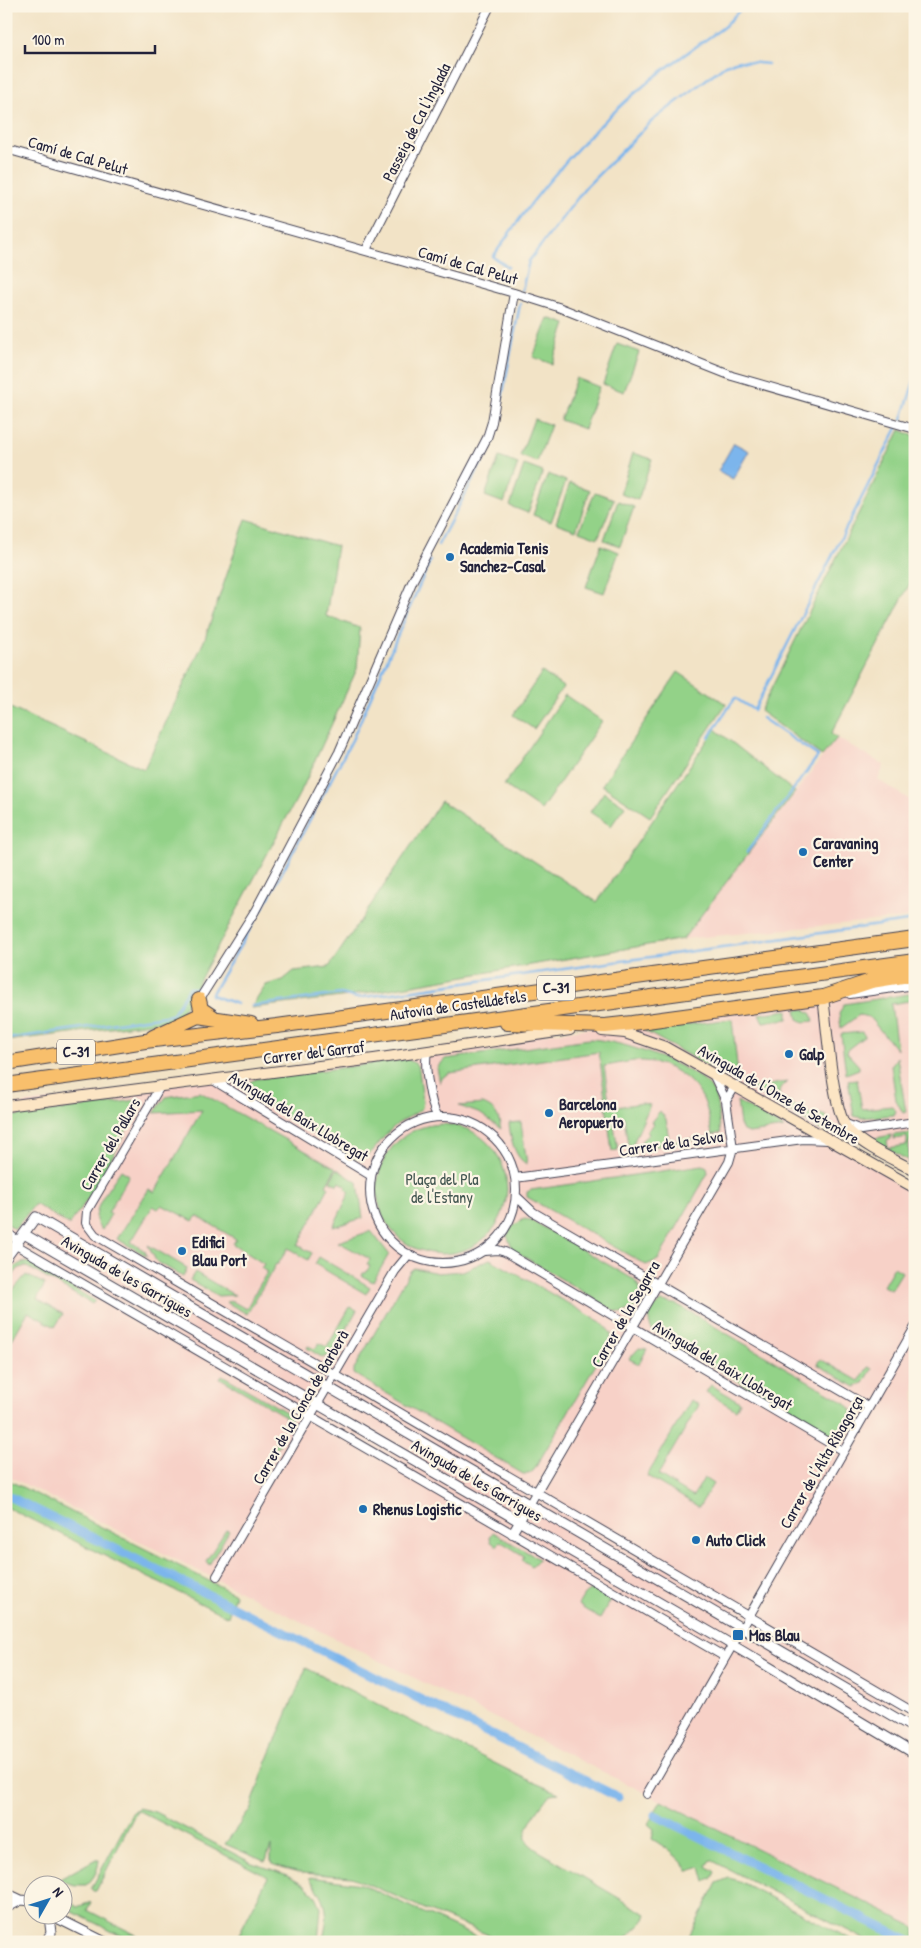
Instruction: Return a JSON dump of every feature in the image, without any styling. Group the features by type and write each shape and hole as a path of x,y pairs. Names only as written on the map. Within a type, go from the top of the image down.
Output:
{"highway":[{"name":"Autovia de Castelldefels","path":"6,1063 145,1041 277,1026 915,939"},
{"name":"Autovia de Castelldefels","path":"6,1085 915,960"},
{"path":"447,1024 553,1023 605,1026 823,997 871,980 915,974"},
{"path":"200,1000 201,1009 220,1019"},
{"path":"181,1023 191,1014 200,1000"},
{"path":"145,1041 181,1023 202,1016 277,1026"},
{"path":"605,1026 625,1033"}],"main road":[{"path":"823,997 834,1079 846,1126"},
{"name":"Carrer del Garraf","path":"6,1106 427,1052 559,1031 581,1030 625,1033"},
{"name":"Avinguda de l'Onze de Setembre","path":"625,1033 665,1047 712,1072 915,1188"},
{"name":"Avinguda de l'Onze de Setembre","path":"846,1126 861,1140 915,1171"}],"street":[{"name":"Passeig de Ca l'Inglada","path":"366,250 490,6"},
{"name":"Camí de Cal Pelut","path":"6,149 514,293 558,307 732,376 915,429"},
{"path":"200,1000 255,910 340,752 413,580 487,438 492,422 514,293"},
{"path":"823,997 915,985"},
{"path":"427,1052 426,1062 432,1107 437,1115"},
{"name":"Carrer de la Segarra","path":"512,1534 728,1162 732,1148 726,1101 719,1083 712,1072"},
{"name":"Avinguda del Baix Llobregat","path":"213,1080 370,1175"},
{"name":"Carrer del Pallars","path":"86,1217 161,1085"},
{"path":"726,1101 728,1094 736,1085"},
{"path":"437,1115 467,1120 492,1135 510,1161 516,1178 516,1196 508,1223 499,1237 483,1251 454,1262 433,1263 409,1254 390,1242 377,1223 370,1201 370,1175 378,1156 390,1138 409,1124 437,1115"},
{"path":"846,1126 861,1130 915,1122"},
{"name":"Carrer de la Selva","path":"516,1178 803,1139 830,1140"},
{"path":"915,1142 915,1160"},
{"path":"516,1196 533,1212 868,1407"},
{"name":"Avinguda de les Garrigues","path":"19,1240 36,1217 915,1729"},
{"name":"Avinguda de les Garrigues","path":"86,1217 89,1230 104,1242 915,1714"},
{"path":"6,1232 19,1240 6,1258"},
{"name":"Avinguda de les Garrigues","path":"19,1240 317,1404 732,1645 915,1754"},
{"name":"Avinguda de les Garrigues","path":"19,1240 310,1416 725,1657"},
{"name":"Avinguda del Baix Llobregat","path":"483,1251 498,1250 505,1252 842,1452"},
{"name":"Carrer de la Conca de Barberà","path":"217,1576 395,1271 409,1254"},
{"name":"Carrer de l'Alta Ribagorça","path":"647,1794 915,1328"},
{"path":"6,1893 21,1900"},
{"path":"6,1908 21,1900"},
{"path":"46,1942 51,1933 51,1926"},
{"path":"72,1926 105,1942"}],"shaded area":[{"path":"837,738 884,765 878,780 915,803 915,917 683,939"},
{"path":"915,985 915,1168 850,1128 837,1144 915,1188 915,1927 6,1475 6,1106"}],"green space":[{"path":"548,318 566,324 552,364 533,357"},
{"path":"617,344 639,352 624,392 603,384"},
{"path":"576,378 599,387 584,429 560,420"},
{"path":"534,419 551,425 537,462 520,456"},
{"path":"900,430 915,436 915,574 831,734 837,738 822,756 760,711"},
{"path":"633,453 652,459 638,500 620,494"},
{"path":"499,457 518,464 504,503 485,496"},
{"path":"524,465 543,472 528,513 510,506"},
{"path":"548,474 566,481 551,522 533,515"},
{"path":"570,483 590,490 576,530 556,523"},
{"path":"595,492 614,499 598,538 579,531"},
{"path":"618,501 634,507 620,546 604,540"},
{"path":"246,519 337,546 326,616 360,628 357,669 303,787 188,1002 175,1020 6,1041 6,706 144,769 204,641"},
{"path":"601,545 619,552 604,593 586,587"},
{"path":"542,672 563,687 534,729 513,715"},
{"path":"678,672 726,704 650,817 602,785"},
{"path":"565,695 602,721 541,810 504,785"},
{"path":"715,729 795,792 683,939 348,996 251,1008 266,985 283,980 294,971 329,967 441,801 597,902"},
{"path":"604,792 625,806 611,826 590,812"},
{"path":"915,993 915,1000 891,1004 897,1050 869,1017 859,1015 841,1028 839,1014 844,1004"},
{"path":"805,1009 812,1014 814,1021 804,1022 798,1019 796,1010"},
{"path":"788,1010 788,1019 763,1022 759,1014"},
{"path":"732,1019 738,1074 729,1078 643,1030"},
{"path":"862,1032 865,1036 848,1049 847,1053 859,1066 859,1069 846,1074 841,1034"},
{"path":"589,1039 602,1040 635,1048 672,1062 702,1079 711,1088 716,1097 721,1133 712,1135 704,1101 699,1092 684,1076 675,1070 655,1063 645,1061 626,1062 604,1066 610,1108 642,1103 650,1105 632,1146 628,1145 624,1117 613,1119 618,1150 612,1151 599,1052 450,1073 443,1077 440,1083 437,1068 445,1059"},
{"path":"897,1057 906,1112 903,1113 896,1100 891,1066"},
{"path":"407,1059 416,1064 419,1069 422,1108 395,1126 371,1153 361,1160 355,1159 245,1092 248,1083 256,1079"},
{"path":"857,1079 862,1109 892,1106 896,1111 894,1115 861,1118 854,1116 848,1080"},
{"path":"787,1082 779,1090 780,1097 817,1119 820,1114 826,1116 829,1135 750,1088"},
{"path":"200,1092 336,1168 326,1185 329,1187 298,1245 312,1253 308,1260 288,1248 278,1264 276,1264 247,1314 226,1302 232,1301 246,1309 267,1272 261,1268 264,1264 233,1244 236,1239 197,1216 193,1221 162,1205 158,1209 153,1206 131,1242 145,1251 147,1256 117,1239 149,1189 155,1192 202,1110 154,1113 166,1097"},
{"path":"137,1100 137,1111 95,1189 69,1225 35,1204 15,1229 6,1223 6,1117"},
{"path":"737,1101 784,1128 749,1133 743,1131 740,1125"},
{"path":"483,1104 491,1108 496,1114 501,1129 481,1114 459,1106"},
{"path":"660,1111 666,1119 669,1141 714,1137 645,1148 641,1141 649,1134 647,1131 654,1124 651,1122"},
{"path":"521,1122 527,1164 516,1152 509,1123"},
{"name":"Plaça del Pla de l'Estany","path":"442,1124 467,1129 488,1143 502,1164 507,1189 502,1214 488,1235 467,1249 442,1254 417,1249 396,1235 382,1214 377,1189 382,1164 396,1143 417,1129"},
{"path":"914,1133 909,1144 909,1159 907,1160 872,1139 891,1135 891,1139 887,1141 888,1148 907,1145 907,1137 894,1139 893,1135"},
{"path":"703,1165 707,1167 708,1173 658,1260 646,1265 527,1197 527,1192 531,1190"},
{"path":"337,1169 358,1183 363,1218 333,1227 350,1192 340,1182 338,1185 330,1181"},
{"path":"121,1170 129,1175 108,1213 111,1214 102,1230 97,1224 98,1209 106,1191"},
{"path":"524,1219 531,1220 633,1279 641,1292 636,1307 622,1313 615,1311 513,1250 507,1236 510,1228"},
{"path":"371,1231 389,1254 373,1282 362,1276 370,1266 367,1264 370,1259 338,1242"},
{"path":"148,1245 187,1268 183,1277 156,1261"},
{"path":"319,1257 370,1287 366,1294 315,1264"},
{"path":"490,1259 601,1322 611,1333 611,1339 534,1470 529,1474 523,1474 354,1374 354,1369 410,1271 414,1268 438,1273 463,1271"},
{"path":"24,1262 31,1263 95,1301 92,1304 25,1266 18,1269 6,1285 7,1277 11,1270"},
{"path":"894,1267 902,1272 891,1290 883,1286"},
{"path":"195,1272 235,1295 218,1296 190,1280"},
{"path":"26,1275 45,1284 37,1299 63,1314 55,1327 28,1312 6,1350 6,1307 10,1302 6,1298"},
{"path":"661,1302 676,1304 846,1403 852,1410 852,1425 838,1434 821,1430 653,1331 649,1323 650,1315"},
{"path":"350,1307 357,1310 332,1354 323,1358 307,1348 308,1346 315,1349 319,1343 327,1347"},
{"path":"639,1348 647,1349 639,1364 629,1359"},
{"path":"820,1359 859,1381 868,1367 872,1369 864,1383 855,1387 817,1364"},
{"path":"222,1375 286,1412 291,1420 288,1429 285,1426 285,1416 220,1378"},
{"path":"711,1385 740,1402 736,1410 706,1392"},
{"path":"691,1400 699,1405 658,1475 693,1497 704,1478 713,1484 699,1507 647,1476"},
{"path":"281,1434 285,1435 262,1474 259,1470"},
{"path":"6,1479 235,1594 228,1617 6,1507"},
{"path":"226,1530 229,1531 209,1565 206,1561"},
{"path":"493,1532 539,1559 532,1566 522,1560 524,1556 500,1541 497,1546 491,1542 490,1538"},
{"path":"592,1589 611,1600 600,1619 578,1605 584,1595"},
{"path":"306,1668 528,1780 559,1793 550,1794 530,1822 526,1834 527,1841 537,1850 646,1914 643,1922 622,1942 506,1942 352,1877 303,1873 274,1865 271,1860 271,1846 264,1861 225,1844 250,1810 266,1764"},
{"path":"661,1801 915,1927 915,1942 870,1942 711,1860 707,1866 715,1872 712,1878 705,1882 701,1867 689,1871 672,1853 652,1839 654,1829 648,1824"},
{"path":"138,1808 155,1812 252,1863 285,1874 304,1884 316,1896 321,1907 318,1942 235,1942 268,1877 137,1810 96,1891 93,1891 91,1889 132,1813"},
{"path":"94,1860 99,1860 93,1877 86,1885 72,1884 72,1876 65,1876"},
{"path":"310,1877 361,1884 487,1942 322,1942 326,1924 326,1909 321,1895"},
{"path":"729,1878 739,1881 856,1942 684,1942 689,1937 717,1883"},
{"path":"91,1902 87,1910 150,1942 133,1942 72,1912 72,1903 77,1907"}],"water":[{"path":"734,443 749,451 733,479 718,471"}],"waterway":[{"path":"508,267 493,257 527,209 563,164 603,122 647,83 724,27 746,6"},
{"path":"522,290 529,261 586,187 652,121 725,65 739,61 768,64"},
{"path":"438,545 494,440 520,304"},
{"path":"902,419 915,378"},
{"path":"709,737 735,698 754,710 898,426"},
{"path":"237,1004 211,995 269,897 352,740 430,561"},
{"path":"747,852 818,756 762,718"},
{"path":"252,1006 341,994 357,998 915,920"},
{"path":"6,1039 172,1015 189,988 198,988"},
{"path":"6,1495 618,1797"},
{"path":"655,1815 911,1942"}],"place":[{"name":"Academia Tenis Sanchez-Casal","path":"450,557"},
{"name":"Caravaning Center","path":"803,852"},
{"name":"Galp","path":"789,1054"},
{"name":"Barcelona Aeropuerto","path":"549,1113"},
{"name":"Edifici Blau Port","path":"182,1251"},
{"name":"Rhenus Logistic","path":"363,1509"},
{"name":"Auto Click","path":"696,1540"},
{"name":"Mas Blau","path":"738,1635"}]}
